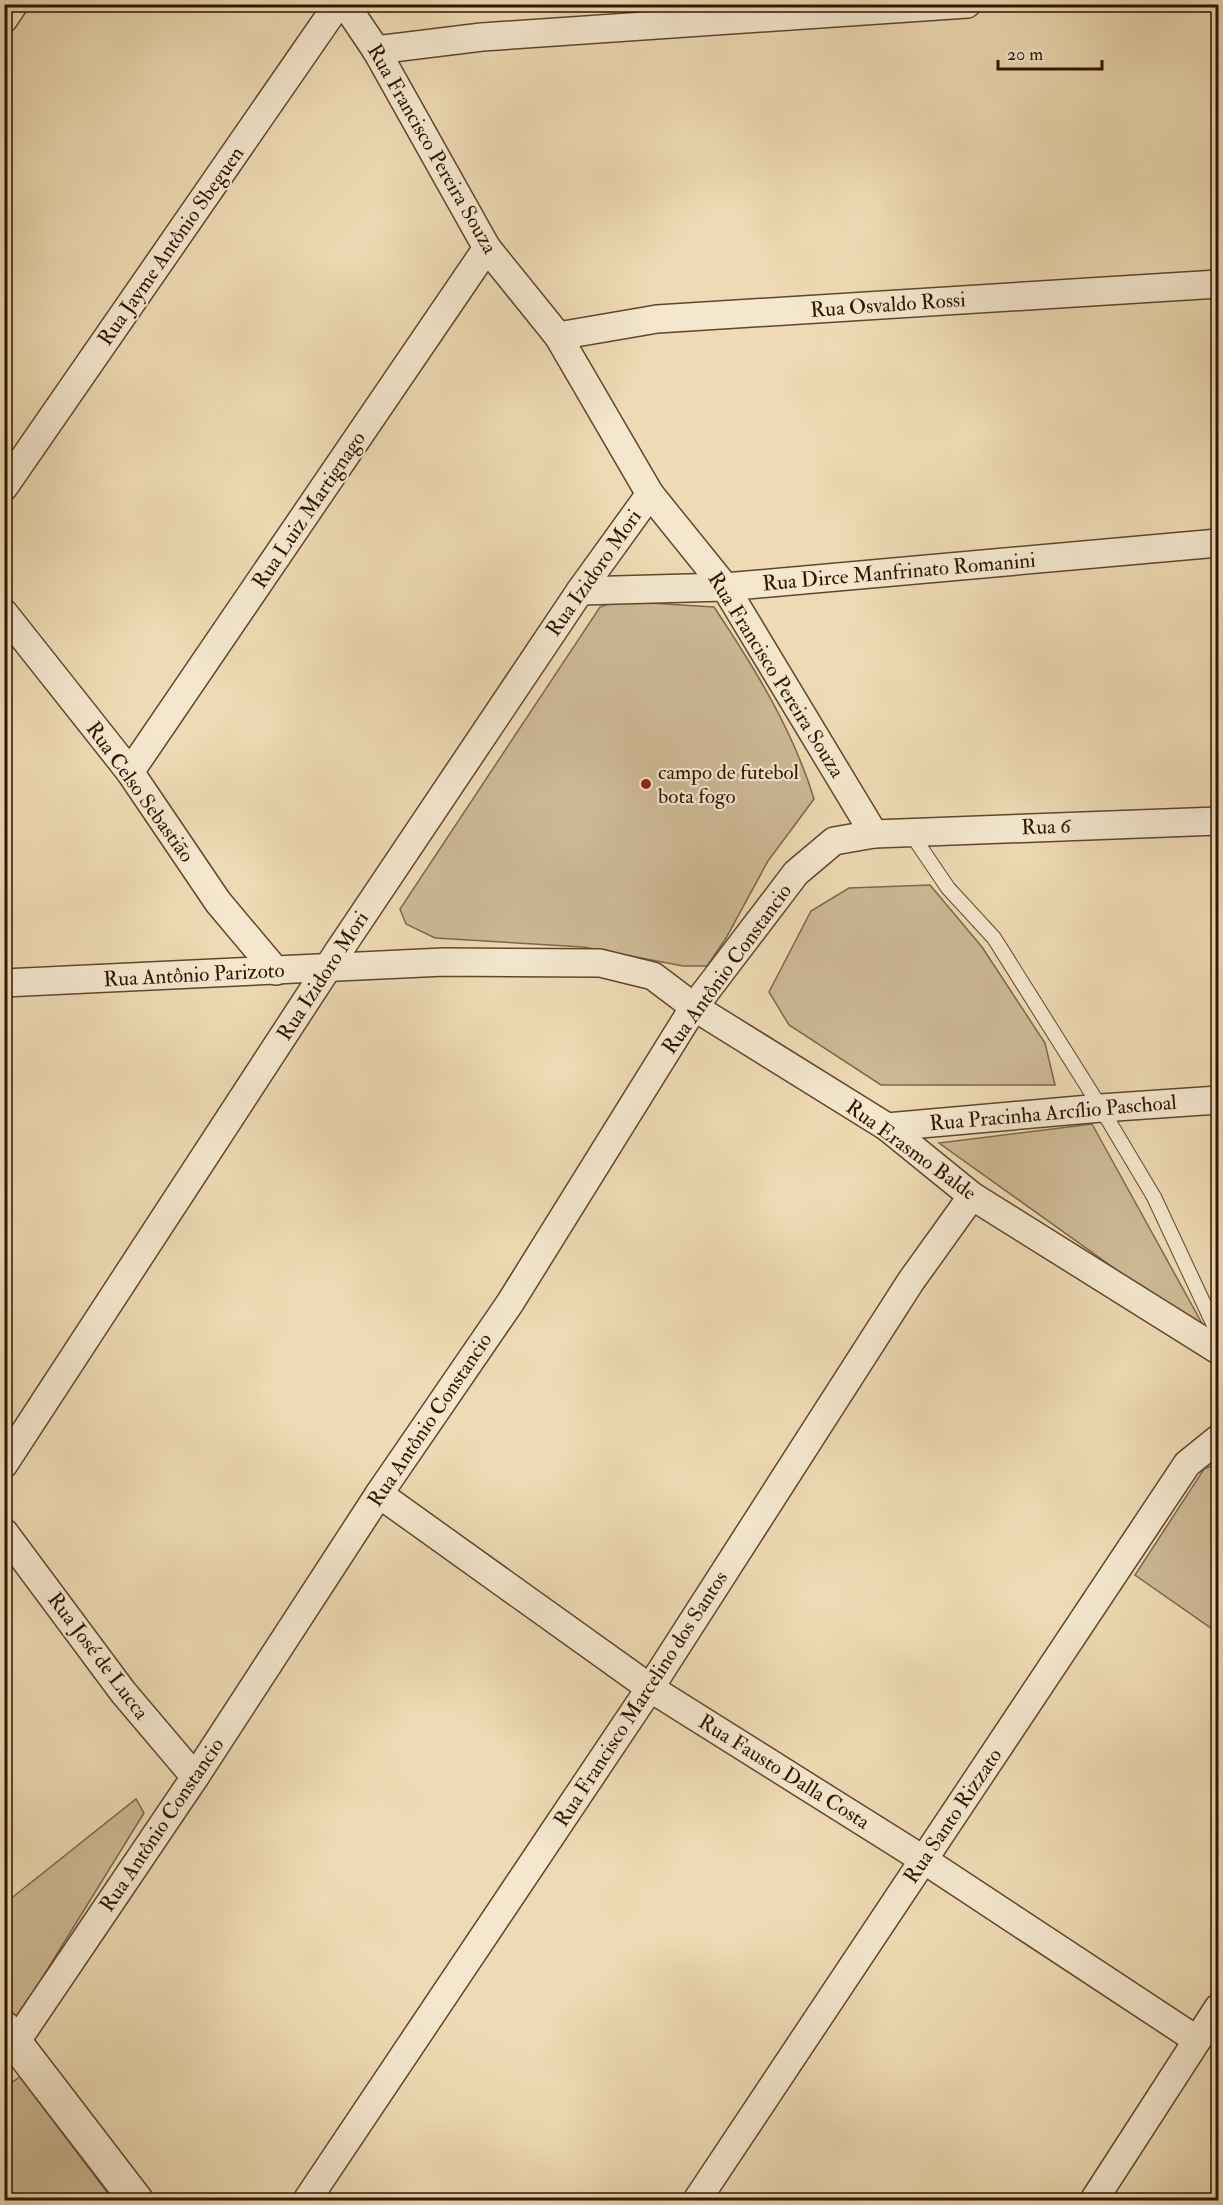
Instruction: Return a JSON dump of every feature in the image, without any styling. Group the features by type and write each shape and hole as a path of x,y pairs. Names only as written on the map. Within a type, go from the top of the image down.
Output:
{"street":[{"path":"4,19 14,4"},
{"name":"Rua Jayme Antônio Sbeguen","path":"4,487 338,4"},
{"name":"Rua Francisco Pereira Souza","path":"345,4 376,50 488,248 558,336 650,494 725,587 874,834"},
{"path":"376,50 482,37 967,4"},
{"name":"Rua Luiz Martignago","path":"130,772 488,248"},
{"name":"Rua Osvaldo Rossi","path":"558,336 657,319 1218,284"},
{"name":"Rua Izidoro Mori","path":"4,1464 328,968 580,591 650,494"},
{"name":"Rua Dirce Manfrinato Romanini","path":"580,591 725,587 1218,543"},
{"name":"Rua Celso Sebastião","path":"4,613 130,772 218,902 276,971"},
{"name":"Rua 6","path":"874,834 1218,821"},
{"name":"Rua Antônio Constancio","path":"8,2040 195,1777 379,1494 510,1303 694,1007 796,873 834,841 874,834"},
{"name":"Rua Antônio Parizoto","path":"4,983 444,962 600,963"},
{"name":"Rua Erasmo Balde","path":"600,963 653,976 694,1007 887,1127 972,1196 1218,1350"},
{"name":"Rua Pracinha Arcílio Paschoal","path":"887,1127 1218,1100"},
{"name":"Rua Francisco Marcelino dos Santos","path":"307,2200 650,1688 911,1281 972,1196"},
{"name":"Rua Santo Rizzato","path":"697,2200 1187,1464 1218,1439"},
{"name":"Rua Fausto Dalla Costa","path":"379,1494 650,1688 924,1860 1197,2040"},
{"name":"Rua José de Lucca","path":"4,1532 123,1692 195,1777"},
{"path":"1094,2200 1218,2008"},
{"path":"8,2040 136,2200"}],"lane":[{"path":"910,832 948,888 994,938 1101,1108 1154,1197 1218,1334"}],"shaded area":[{"name":"campo de futebol bota fogo","path":"617,601 714,607 744,653 784,724 814,799 768,861 726,938 707,966 683,966 583,947 435,938 406,924 400,909 600,607"},
{"path":"930,885 982,947 1045,1043 1055,1085 881,1085 789,1025 769,992 811,911 849,888"},
{"path":"1092,1124 1209,1336 939,1143"},
{"path":"1216,1464 1218,1466 1218,1633 1135,1575 1204,1469"},
{"path":"136,1799 144,1813 15,2022 5,2010 4,1904"},
{"path":"20,2077 113,2200 5,2200 5,2087"}],"place":[{"name":"campo de futebol bota fogo","path":"646,784"}]}
